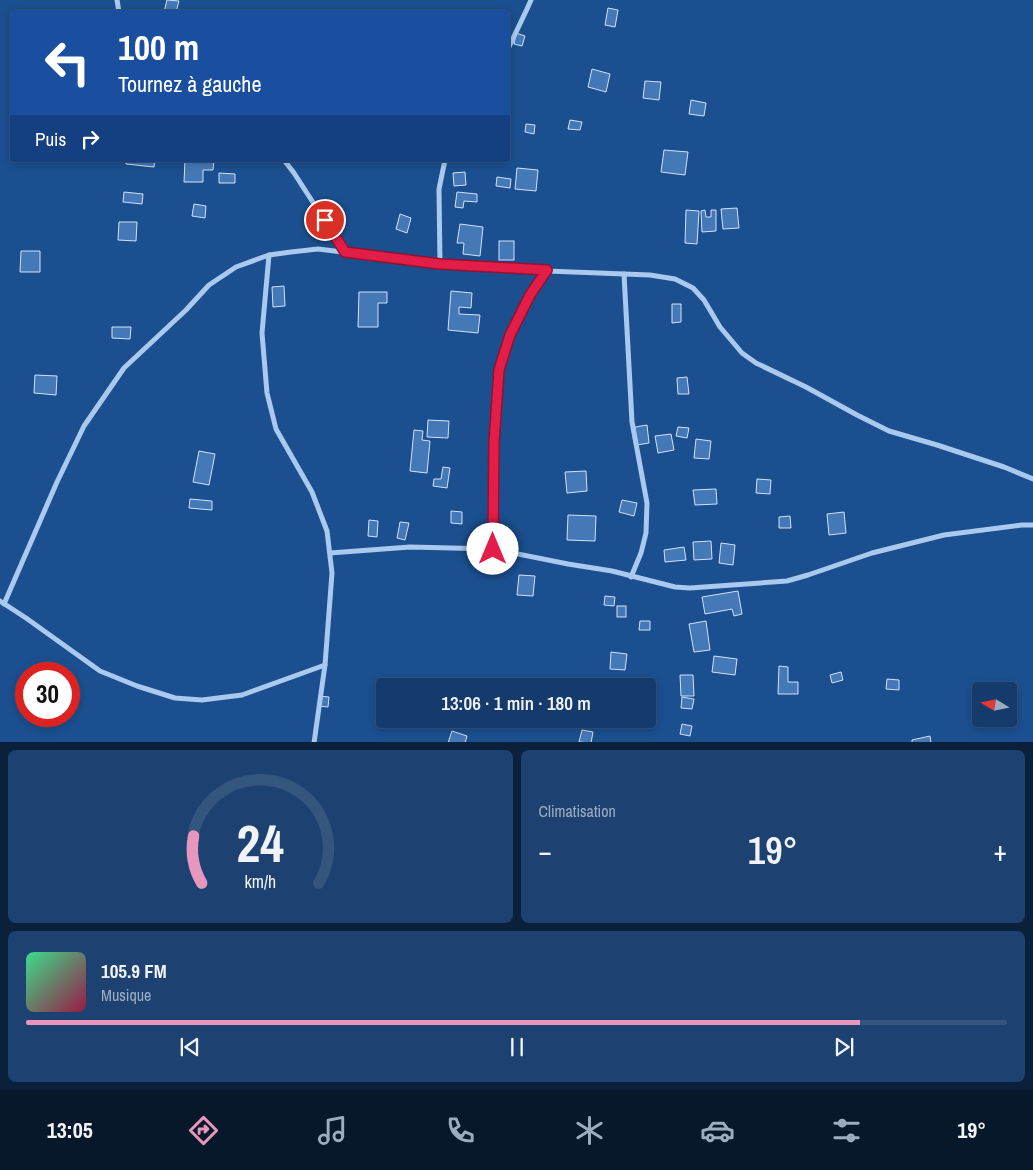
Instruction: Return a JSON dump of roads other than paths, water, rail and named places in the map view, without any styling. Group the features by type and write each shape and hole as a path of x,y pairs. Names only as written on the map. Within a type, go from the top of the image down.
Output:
{"street":[{"path":"510,45 530,0"},
{"path":"286,162 345,252"},
{"path":"440,264 439,188 445,162"},
{"path":"326,665 242,695 202,700 174,698 136,686 100,671 2,602 84,426 124,368 209,286 236,267 269,255 318,249 440,264 650,274 675,280 693,288 704,300 720,327 742,353 756,363 889,431 1004,467 1033,480"},
{"path":"269,255 262,333 267,393 276,429 312,492 327,531 332,573 326,665 314,742"},
{"path":"493,549 494,443 499,370 510,335 530,295 547,270"},
{"path":"624,274 632,422 647,503 646,533 641,553 631,576"},
{"path":"330,553 410,547 493,549 612,571 674,587 690,588 787,581 872,553 944,535 1033,525"}]}
